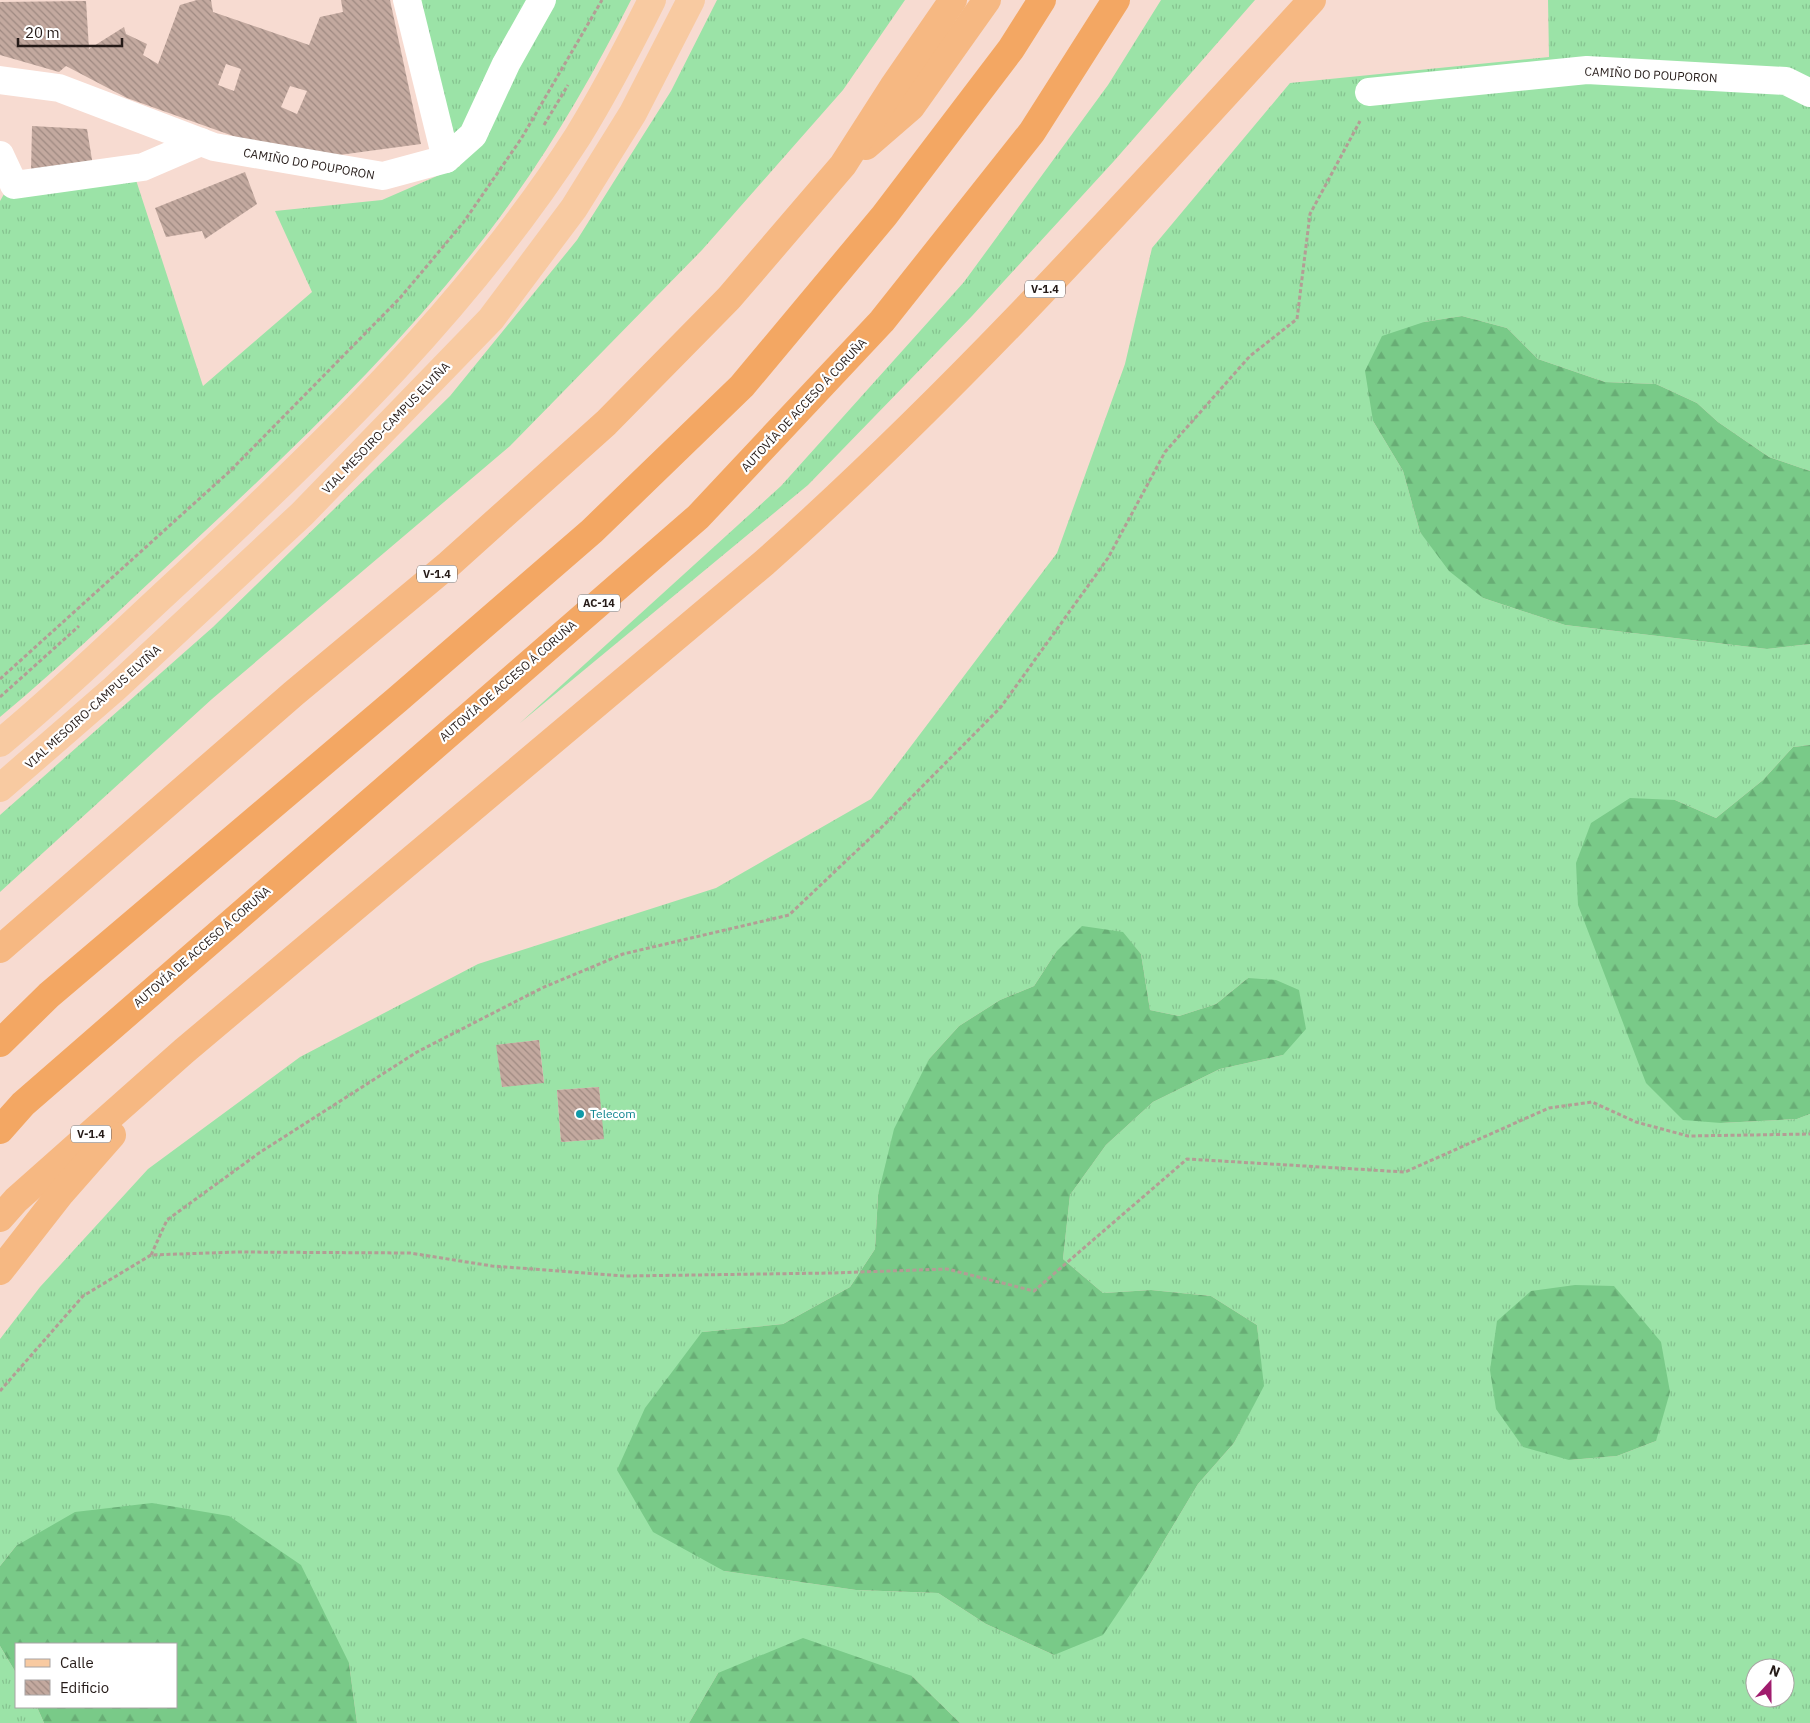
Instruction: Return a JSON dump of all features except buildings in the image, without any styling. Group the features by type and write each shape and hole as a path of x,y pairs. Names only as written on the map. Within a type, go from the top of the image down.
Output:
{"highway":[{"name":"V-1.4","path":"843,166 893,87 953,0"},
{"name":"V-1.4","path":"0,949 293,694 449,564 606,423 729,298 843,166 911,107 987,0"},
{"path":"0,1043 49,995 398,699 592,531 742,386 884,216 1011,49 1042,0"},
{"name":"AUTOVÍA DE ACCESO Á CORUÑA","path":"0,1130 23,1104 698,517 882,321 1032,132 1116,0"},
{"name":"V-1.4","path":"0,1218 16,1200 184,1051 764,563 838,498 1054,280 1312,0"},
{"path":"0,1271 61,1193 184,1051"}],"main road":[{"path":"0,743 286,481 365,402 428,334 508,235 578,136 626,52 652,0"},
{"name":"VIAL MESOIRO-CAMPUS ELVIÑA","path":"0,788 114,689 302,514 491,319 574,208 633,113 691,0"}],"street":[{"path":"407,0 446,158 473,135 506,64 542,0"},
{"name":"CAMIÑO DO POUPORON","path":"1373,91 1587,70 1786,81 1810,93"},
{"name":"CAMIÑO DO POUPORON","path":"0,80 59,88 214,147 383,176 446,158"},
{"path":"0,155 14,185 143,167 201,142"}],"path":[{"path":"0,679 230,470 400,298 463,223 521,139 602,0"},
{"path":"541,130 570,82"},
{"path":"151,1256 167,1220 259,1153 417,1052 542,988 623,954 790,915 885,824 1002,707 1108,558 1165,452 1250,356 1297,319 1310,214 1373,91"},
{"path":"0,698 86,620"},
{"path":"0,1392 83,1296 151,1256 238,1252 410,1253 492,1266 624,1276 831,1273 946,1268 1034,1290 1187,1159 1406,1172 1549,1108 1592,1102 1636,1122 1688,1136 1810,1134"}],"green space":[{"path":"416,0 631,0 590,77 546,151 477,247 401,337 318,423 233,505 49,675 0,717 0,201 4,194 136,180 203,386 312,292 275,211 382,200 460,166 453,130"},
{"path":"717,0 905,0 843,90 702,250 510,446 212,699 0,892 0,815 213,627 450,396 577,240 671,91"},
{"path":"1161,0 1255,0 1114,161 972,316 808,485 520,723 781,486 964,282 1108,85"},
{"path":"1548,0 1810,0 1810,471 1769,457 1718,422 1697,403 1656,384 1605,382 1538,359 1507,328 1462,316 1424,322 1373,421 1403,471 1420,532 1483,598 1565,625 1767,649 1810,644 1810,745 1793,747 1763,780 1716,818 1675,800 1721,1123 1797,1119 1810,1114 1810,1723 960,1723 912,1676 718,1673 689,1723 357,1723 349,1663 16,1546 0,1566 0,1339 40,1287 148,1169 300,1057 478,964 716,888 871,799 1057,553 1125,364 1152,248 1290,83 1549,57","holes":["1122,932 1141,954 1150,1010 1179,1016 1216,1004 1248,978 1283,1055 1220,1069 1153,1102 1106,1145 1070,1195 1063,1259 1103,1293 1151,1290 1211,1296 1257,1325 1263,1386 1234,1443 1198,1484 1146,1571 1054,1655 986,1624 938,1593 856,1590 724,1571 702,1332 783,1324 850,1287 875,1249 878,1195 929,1059 959,1026 1000,1000 1034,986 1056,952","539,1040 544,1082 502,1087 497,1045","599,1087 603,1139 561,1142 557,1090","1656,1441 1617,1456 1569,1460"]},
{"path":"1462,316 1507,328 1538,359 1605,382 1656,384 1697,403 1718,422 1769,457 1810,471 1810,644 1767,649 1565,625 1483,598 1449,571 1420,532 1403,471 1373,421 1365,371 1382,336 1424,322"},
{"path":"1810,745 1810,1114 1797,1119 1721,1123 1683,1120 1646,1083 1578,905 1576,863 1591,823 1630,798 1675,800 1716,818 1763,780 1793,747"},
{"path":"1082,926 1123,932 1141,954 1150,1010 1179,1016 1216,1004 1248,978 1276,980 1299,990 1306,1029 1283,1055 1220,1069 1153,1102 1106,1145 1070,1195 1063,1259 1103,1293 1151,1290 1211,1296 1257,1325 1264,1386 1234,1443 1198,1484 1146,1571 1103,1635 1054,1655 986,1624 938,1593 856,1590 724,1571 653,1532 617,1470 645,1408 702,1332 783,1324 850,1287 875,1249 878,1195 894,1129 929,1059 959,1026 1000,1000 1034,986 1056,952"},
{"path":"1575,1285 1614,1286 1661,1342 1670,1392 1656,1441 1617,1456 1569,1460 1523,1447 1496,1409 1490,1370 1497,1321 1531,1291"},
{"path":"152,1503 229,1516 301,1565 349,1663 357,1723 44,1723 37,1708 178,1708 178,1643 15,1643 15,1671 0,1646 0,1566 16,1546 75,1512"},
{"path":"803,1638 912,1676 960,1723 689,1723 718,1673"},
{"path":"0,1646 15,1671 15,1708 37,1708 44,1723 0,1723"}],"place":[{"name":"Telecom","path":"580,1114"}]}
